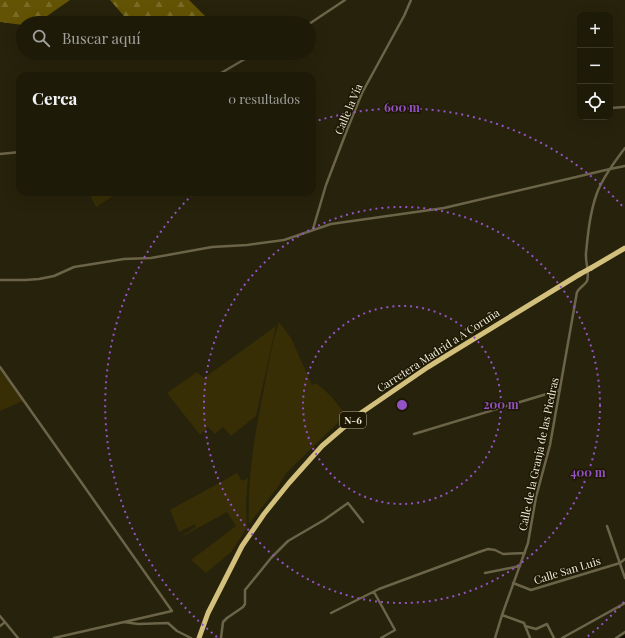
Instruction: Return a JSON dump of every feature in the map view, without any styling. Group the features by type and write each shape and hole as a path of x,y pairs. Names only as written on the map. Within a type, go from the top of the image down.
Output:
{"highway":[{"name":"Carretera Madrid a A Coruña","path":"199,638 208,613 242,546 264,514 322,446 358,415 428,367 625,248"}],"street":[{"path":"316,19 346,0"},
{"name":"Calle la Vía","path":"312,230 326,185 362,93 404,16 411,0"},
{"path":"223,72 243,60"},
{"path":"613,108 625,107"},
{"path":"610,169 625,148"},
{"path":"0,154 16,152"},
{"path":"0,280 39,279 54,276 74,267 124,259 151,258 212,247 247,245 284,240 331,224 444,208 625,166"},
{"name":"Calle de la Granja de las Piedras","path":"496,638 502,615 528,543 536,497 550,445 577,292 587,280 588,274 586,257 593,208 598,191 610,169"},
{"path":"0,367 172,611 54,638"},
{"path":"414,434 560,390"},
{"path":"221,638 223,622 243,607 245,604 245,590 288,540 324,520 348,503 363,522"},
{"path":"607,526 625,578"},
{"path":"331,613 374,592 432,568 486,550 494,550 503,554 525,553"},
{"name":"Calle San Luis","path":"513,584 531,590 620,563 625,559"},
{"path":"485,573 520,566"},
{"path":"374,592 395,630 381,638"},
{"path":"562,638 625,603"},
{"path":"502,615 524,623 530,638"},
{"path":"0,616 18,638"},
{"path":"0,626 5,622"},
{"path":"124,622 138,624 168,623 177,631 191,638"},
{"path":"525,626 536,629 547,624 554,638"},
{"path":"616,638 625,632"}],"shaded area":[{"path":"90,196 112,196 109,199 96,207"},
{"path":"279,322 291,338 312,385 316,383 331,396 346,415 287,472 277,488 249,524 250,473 255,439 270,355"},
{"path":"276,326 256,416 231,436 223,427 215,434 208,427 200,435 167,393 197,372 204,378"},
{"path":"0,368 23,401 0,411"},
{"path":"237,473 242,481 248,478 246,503 247,528 231,552 206,573 191,560 236,526 227,512 183,535 196,527 195,524 179,532 170,510"}],"green space":[{"path":"0,0 70,0 47,16 16,16 16,24 0,22"},
{"path":"110,0 189,0 205,16 124,16"}]}
